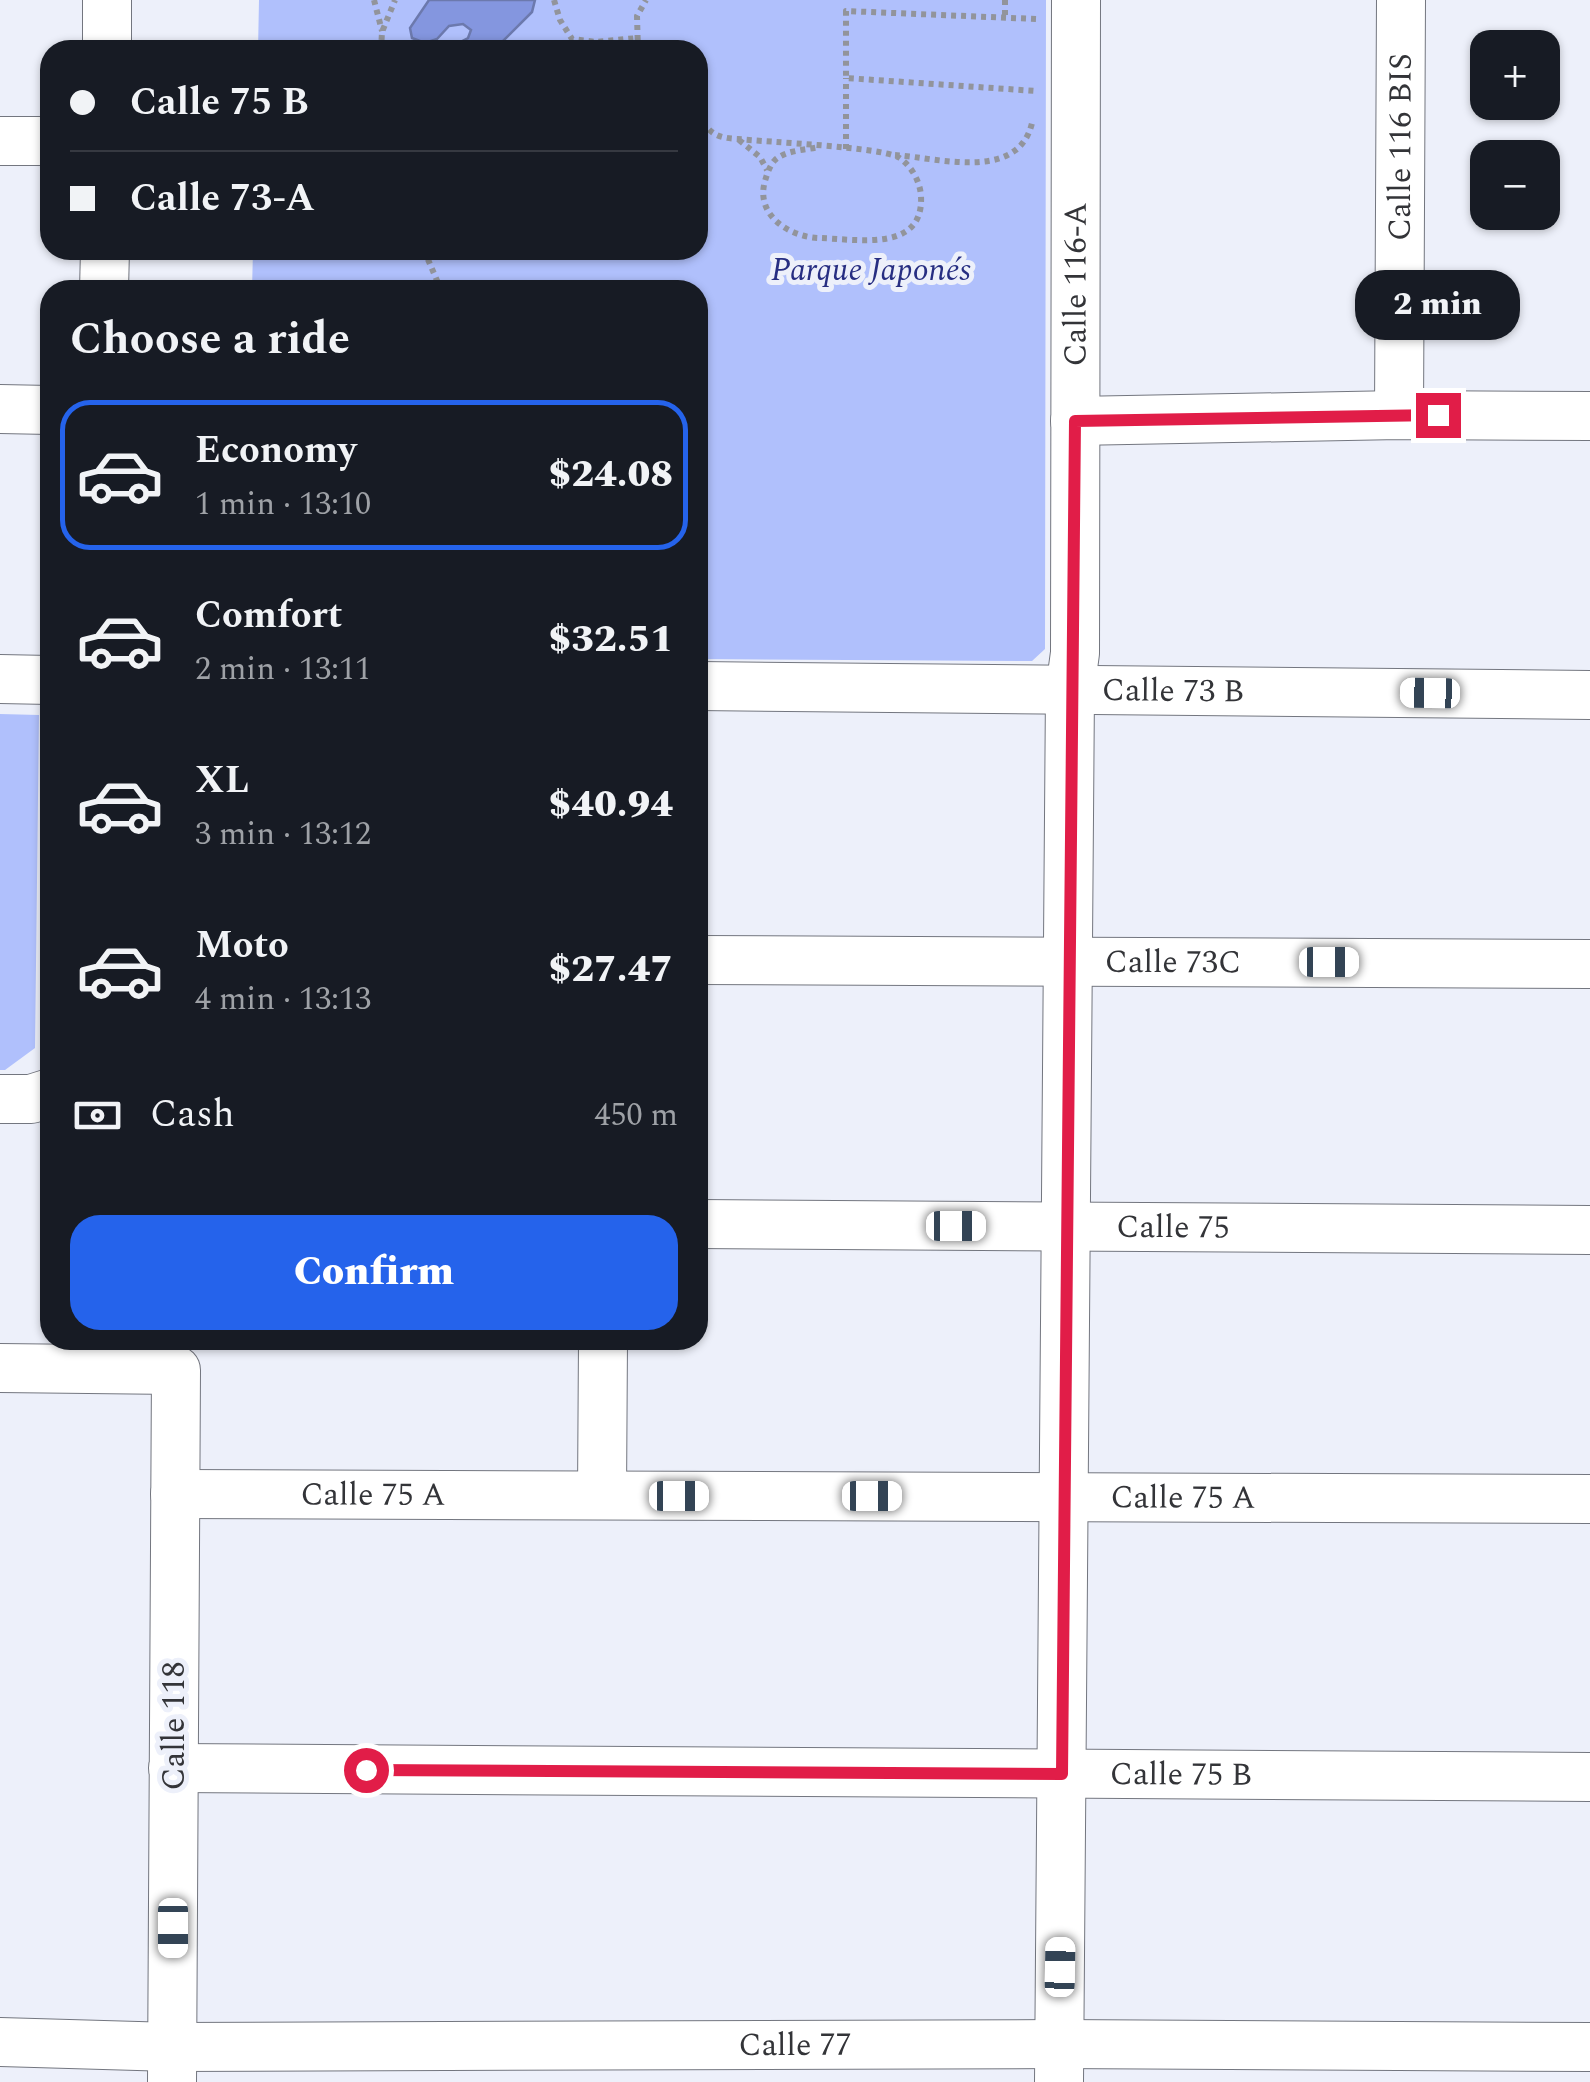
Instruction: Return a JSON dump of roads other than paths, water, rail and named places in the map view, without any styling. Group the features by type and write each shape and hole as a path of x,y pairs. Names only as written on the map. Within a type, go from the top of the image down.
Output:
{"street":[{"path":"107,0 107,40"},
{"name":"Calle 116 BIS","path":"1400,414 1401,0"},
{"name":"Calle 116-A","path":"1059,2063 1070,690 1075,653 1075,421 1064,10"},
{"path":"0,140 40,141"},
{"path":"0,409 40,410"},
{"path":"1075,421 1400,414 1590,416"},
{"path":"0,680 40,680"},
{"name":"Calle 73 B","path":"708,686 1590,695"},
{"name":"Calle 73C","path":"708,960 1590,964"},
{"path":"0,1099 40,1096"},
{"name":"Calle 75","path":"708,1224 1590,1230"},
{"path":"602,1495 604,1350"},
{"name":"Calle 118","path":"0,1368 176,1370 172,2064"},
{"name":"Calle 75 A","path":"175,1494 1590,1499"},
{"name":"Calle 75 B","path":"174,1768 1590,1777"},
{"name":"Calle 77","path":"0,2042 172,2064 1059,2063 1590,2047"}],"park label":[{"name":"Parque Japonés","path":"871,270"}]}
